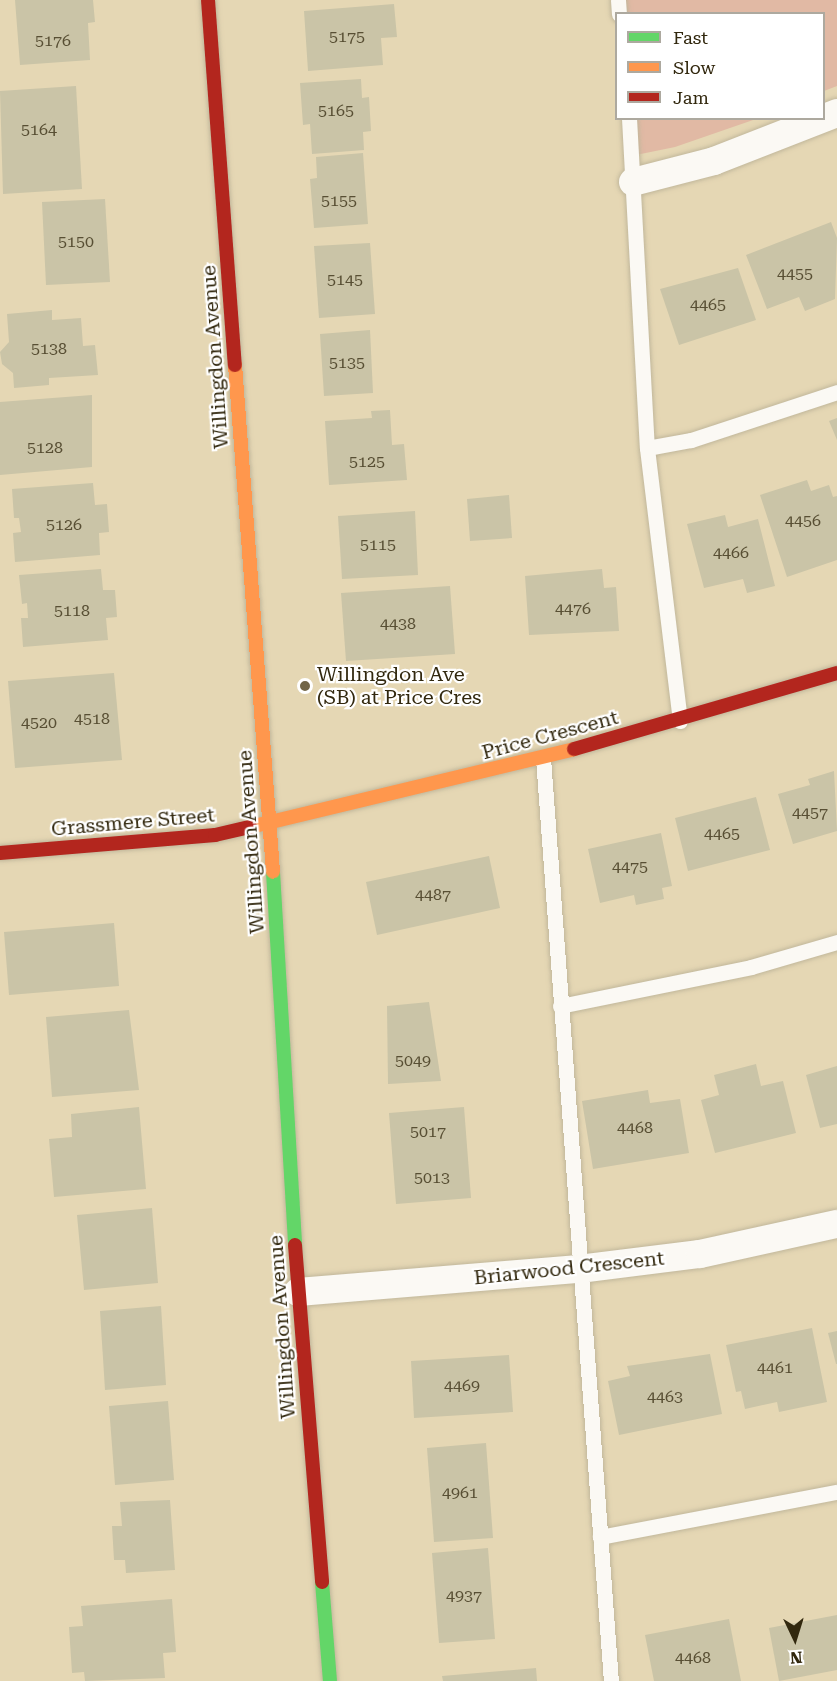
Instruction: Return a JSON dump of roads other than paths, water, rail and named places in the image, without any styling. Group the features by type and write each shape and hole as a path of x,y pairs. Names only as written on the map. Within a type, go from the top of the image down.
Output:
{"main road":[{"name":"Willingdon Avenue","path":"208,0 270,823 298,1292 330,1681"},
{"name":"Price Crescent","path":"270,823 543,758 680,721 837,673"},
{"name":"Grassmere Street","path":"0,853 198,837 270,823"}],"street":[{"path":"633,182 714,161 819,120"},
{"name":"Briarwood Crescent","path":"298,1292 579,1269 700,1254 837,1224"}],"lane":[{"path":"628,120 647,448 680,721"},
{"path":"647,448 691,440 837,392"},
{"path":"543,758 611,1681"},
{"path":"560,1006 751,967 837,942"},
{"path":"600,1537 837,1492"}],"place":[{"name":"Willingdon Ave (SB) at Price Cres","path":"305,686"}]}
